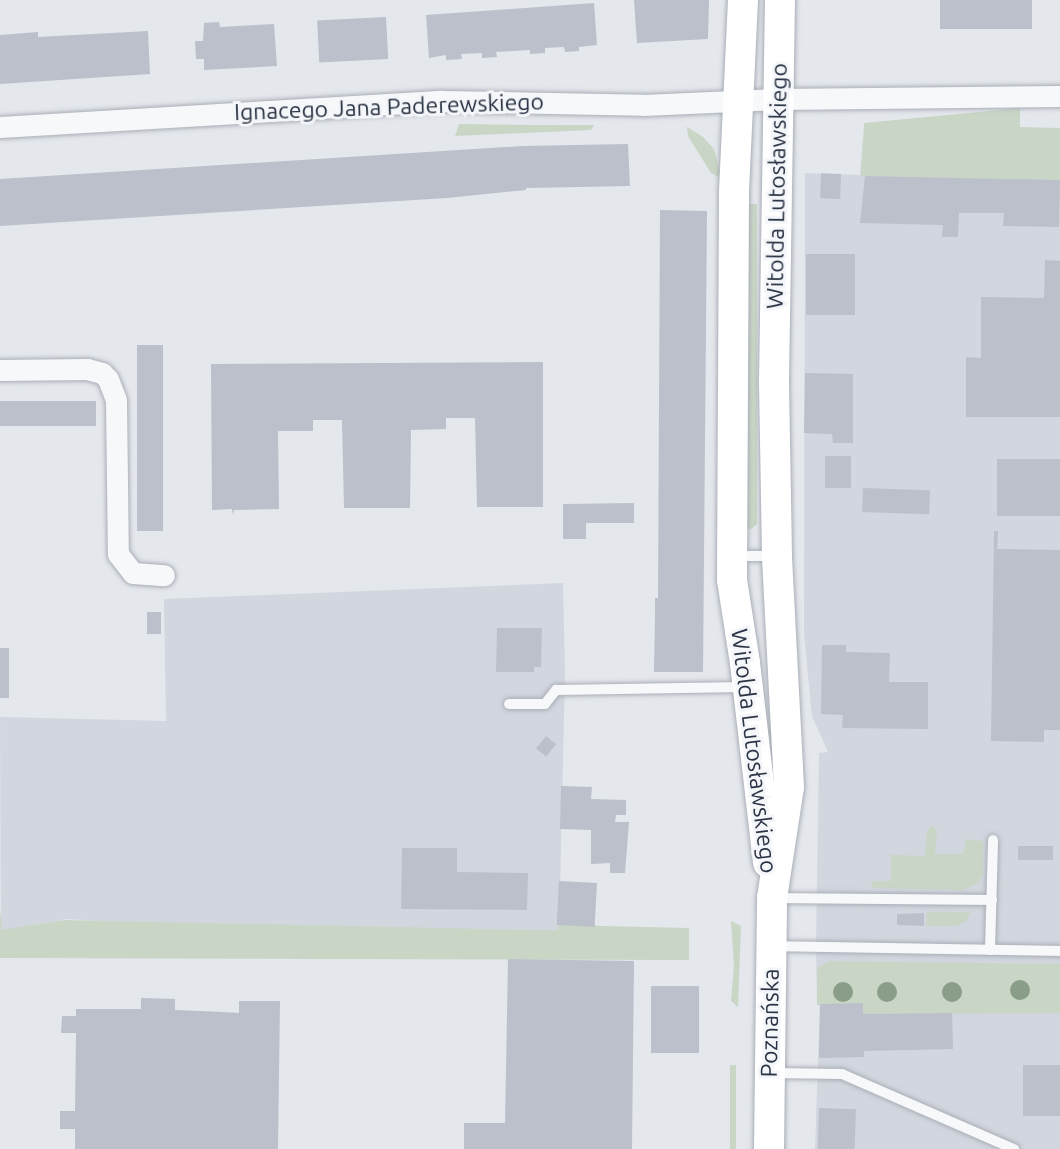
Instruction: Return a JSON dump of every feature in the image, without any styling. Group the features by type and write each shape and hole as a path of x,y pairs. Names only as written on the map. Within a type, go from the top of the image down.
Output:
{"main road":[{"name":"Witolda Lutosławskiego","path":"743,0 736,100 731,556 772,898"},
{"name":"Witolda Lutosławskiego","path":"772,898 789,787 777,555 774,381 780,0"},
{"name":"Poznańska","path":"769,1149 772,898"}],"street":[{"name":"Ignacego Jana Paderewskiego","path":"0,127 442,101 643,105 778,99 1060,96"},
{"path":"0,370 87,369 102,373 108,379 116,400 118,554 133,573 164,575"}],"lane":[{"path":"731,556 777,555"},
{"path":"509,705 545,704 556,690 748,687"},
{"path":"990,950 993,840"},
{"path":"772,898 992,900"},
{"path":"771,946 1060,951"},
{"path":"769,1073 842,1074 1014,1149"}],"shaded area":[{"path":"1060,138 1060,1149 815,1149 820,1005 817,1005 816,947 819,753 828,752 812,716 804,635 805,173 860,175 863,139"},
{"path":"563,583 565,673 559,930 267,932 67,919 1,931 0,717 166,721 164,599"}],"green space":[{"path":"1020,108 1020,127 1060,128 1060,180 861,176 864,123"},
{"path":"459,124 594,125 591,130 455,136"},
{"path":"687,127 703,137 714,149 722,179 711,173 688,136"},
{"path":"747,204 757,204 757,524 750,530 746,526"},
{"path":"931,826 937,829 935,854 963,854 966,839 983,841 983,873 978,883 962,890 871,888 873,881 891,881 891,855 925,856 927,832"},
{"path":"0,909 2,930 64,920 529,930 558,930 559,925 689,928 689,960 0,958"},
{"path":"927,912 970,912 966,921 957,926 926,926"},
{"path":"731,921 741,926 738,1007 731,1001 734,966"},
{"path":"830,961 1060,964 1060,1013 863,1014 863,1004 817,1005 817,968"},
{"path":"730,1065 736,1065 736,1149 730,1149"}],"building":[{"path":"634,0 709,0 708,39 637,43"},
{"path":"940,0 1032,0 1032,29 940,29"},
{"path":"594,3 597,45 579,47 579,51 565,52 564,47 545,48 545,53 530,54 530,50 496,52 497,57 482,58 482,53 461,54 462,59 446,60 446,55 429,58 426,15"},
{"path":"386,17 388,59 319,63 317,21"},
{"path":"219,22 220,27 274,24 277,66 204,70 204,59 196,59 195,41 203,41 204,23"},
{"path":"148,31 150,74 0,84 0,35 38,32 38,37"},
{"path":"628,144 630,186 526,188 447,198 0,226 0,179 523,146"},
{"path":"821,173 841,174 840,199 820,198"},
{"path":"865,176 1060,180 1059,227 1003,226 1004,213 959,213 958,237 942,237 943,225 860,223"},
{"path":"660,210 707,211 703,672 654,672 655,598 658,598"},
{"path":"806,254 855,254 855,315 806,315"},
{"path":"1045,260 1060,261 1060,417 966,417 966,357 981,358 981,297 1044,298"},
{"path":"137,345 163,345 163,531 137,531"},
{"path":"543,362 543,507 477,507 475,418 446,418 446,429 411,430 410,508 344,508 342,420 313,420 313,431 278,431 279,509 234,510 233,515 232,509 212,510 211,364"},
{"path":"805,373 853,374 853,443 833,443 832,434 804,433"},
{"path":"0,401 96,401 96,426 0,426"},
{"path":"825,456 851,456 851,488 825,488"},
{"path":"997,459 1060,459 1060,516 997,516"},
{"path":"863,488 930,490 929,514 862,512"},
{"path":"634,503 634,523 586,523 586,539 563,539 563,504"},
{"path":"994,531 998,531 997,549 1060,550 1060,730 1044,730 1044,742 991,741"},
{"path":"147,612 161,612 161,634 147,634"},
{"path":"497,628 542,628 541,667 534,667 534,672 496,672"},
{"path":"822,645 846,645 846,652 890,653 889,682 928,682 928,729 842,728 843,715 821,714"},
{"path":"0,648 9,648 9,698 0,698"},
{"path":"546,736 556,744 546,757 536,748"},
{"path":"561,786 592,787 591,799 626,800 626,815 616,815 615,822 629,822 625,873 610,873 610,863 591,864 591,830 560,829"},
{"path":"1018,846 1053,846 1053,860 1018,860"},
{"path":"402,848 457,848 457,872 528,873 527,910 401,909"},
{"path":"559,881 597,883 595,927 557,925"},
{"path":"924,913 924,926 897,925 897,914"},
{"path":"508,959 634,961 632,1149 464,1149 464,1123 505,1123"},
{"path":"651,986 699,986 699,1053 651,1053"},
{"path":"141,998 175,999 175,1010 239,1013 239,1001 280,1001 278,1149 75,1149 75,1129 60,1129 60,1111 75,1111 76,1033 61,1033 62,1016 76,1016 76,1009 141,1009"},
{"path":"863,1003 863,1014 952,1013 953,1049 864,1051 864,1057 819,1058 820,1004"},
{"path":"1023,1065 1060,1065 1060,1116 1023,1116"},
{"path":"819,1108 856,1109 855,1149 818,1149"}]}
